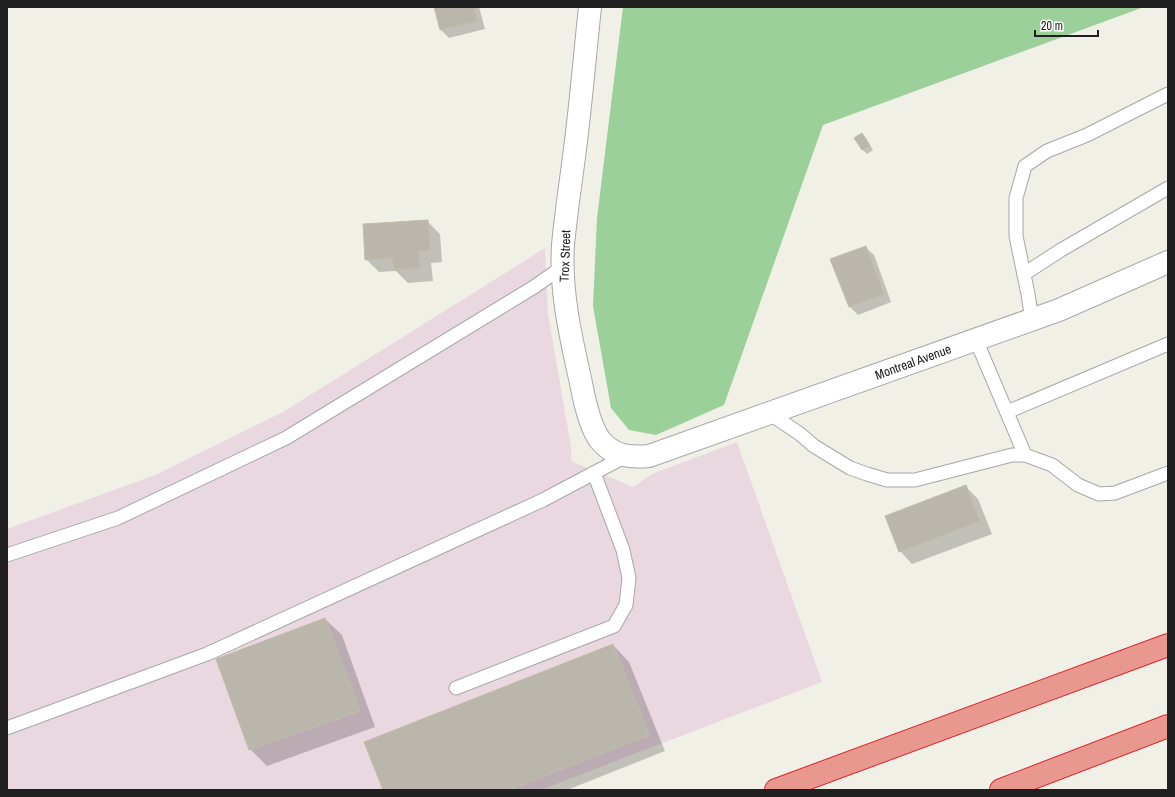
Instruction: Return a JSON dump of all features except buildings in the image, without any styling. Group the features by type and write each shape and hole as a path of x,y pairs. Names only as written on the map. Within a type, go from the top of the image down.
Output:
{"highway":[{"path":"776,790 1168,645"},
{"path":"1001,790 1168,726"}],"street":[{"name":"Trox Street","path":"590,7 579,116 563,246 564,290 571,340 584,399 594,430 600,441 615,452 626,456 637,458 655,454"},
{"name":"Montreal Avenue","path":"655,454 1059,310 1168,262"}],"lane":[{"path":"1032,320 1016,236 1016,198 1025,166 1047,151 1087,135 1168,94"},
{"path":"1024,274 1168,188"},
{"path":"7,555 118,518 286,438 534,287 564,266"},
{"path":"976,340 1025,455"},
{"path":"1007,412 1168,344"},
{"path":"769,413 800,434 814,446 850,468 888,480 915,480 1012,455 1025,455 1052,465 1078,485 1099,494 1115,493 1168,473"},
{"path":"7,728 207,654 543,500 626,456"},
{"path":"456,688 614,626 626,605 629,578 624,550 594,473"}],"shaded area":[{"path":"545,248 548,314 571,447 571,461 633,487 652,474 737,442 822,682 540,790 7,790 7,529 155,475 283,412"}],"green space":[{"path":"623,7 1144,7 823,125 724,405 656,435 629,430 611,408 593,306 597,218"}]}
